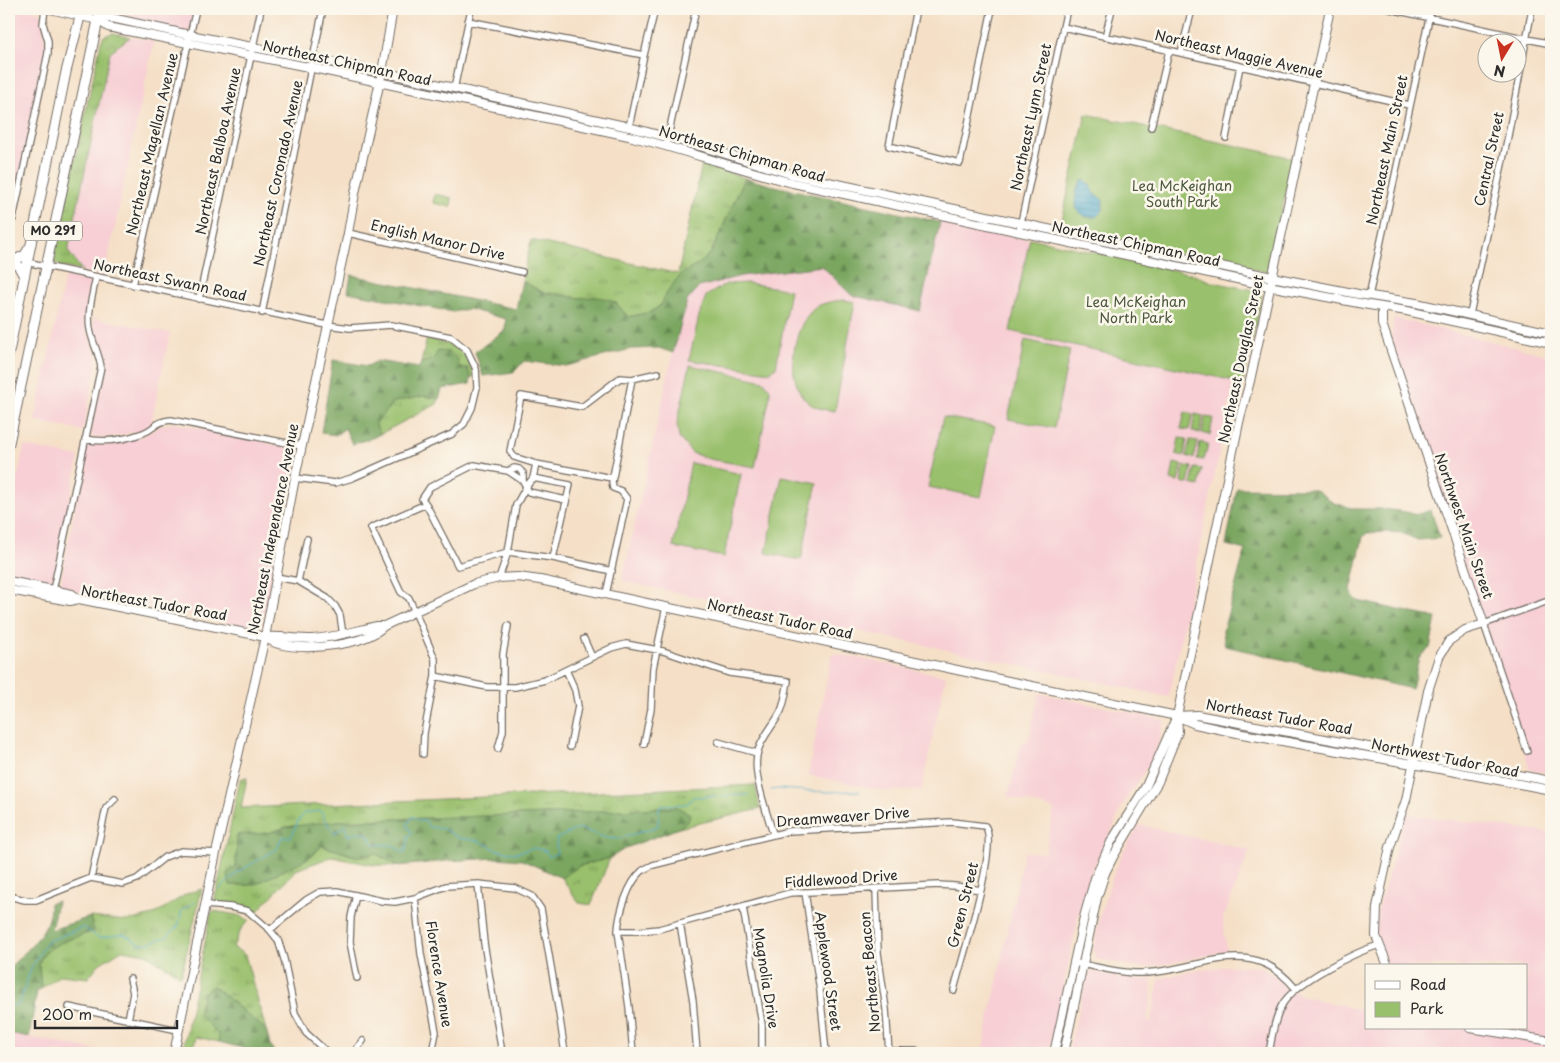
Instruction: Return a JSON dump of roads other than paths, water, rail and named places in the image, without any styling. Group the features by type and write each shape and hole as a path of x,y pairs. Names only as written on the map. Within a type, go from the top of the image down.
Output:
{"main road":[{"name":"Northeast Chipman Road","path":"50,9 81,12 108,27 313,68 629,136 667,141"},
{"name":"MO 291","path":"9,443 98,20 102,9"},
{"name":"Northeast Independence Avenue","path":"174,1053 216,853 265,637 295,478 382,72 393,9"},
{"name":"Northeast Douglas Street","path":"1054,1053 1084,917 1100,866 1111,842 1146,786 1177,716 1330,9"},
{"name":"MO 291","path":"9,352 66,72 81,12"},
{"name":"Northeast Chipman Road","path":"98,20 107,17 314,60 382,72 629,127 749,172 793,183 1369,296 1416,303"},
{"path":"149,35 150,26"},
{"path":"453,98 455,94 460,94 517,102"},
{"name":"Northeast Chipman Road","path":"1020,227 1269,286 1432,316 1551,343"},
{"path":"24,276 12,260 25,255 30,246"},
{"path":"1382,308 1384,303 1406,305 1416,303 1551,333"},
{"name":"Northwest Main Street","path":"1382,308 1382,324 1484,624"},
{"name":"Northeast Tudor Road","path":"265,637 278,644 312,647 327,646 362,638 474,584 499,578 518,577 606,594 1046,690 1177,716 1195,724 1242,734 1335,750"},
{"path":"9,581 54,595"},
{"path":"9,590 39,596 63,592 72,594 79,599"},
{"name":"Northeast Tudor Road","path":"54,595 70,601 79,599 265,637 312,639 343,635 377,626 384,626"},
{"path":"1387,964 1376,936 1377,907 1390,847 1406,800 1428,691 1439,657 1449,642 1465,630 1484,624"},
{"name":"Northeast Tudor Road","path":"1177,716 1197,715 1376,748"},
{"name":"Northeast Douglas Street","path":"1064,1053 1096,898 1113,857 1158,782 1178,732 1177,716"},
{"path":"1242,734 1244,729 1257,726"},
{"name":"Northwest Tudor Road","path":"1376,748 1551,781"},
{"name":"Northwest Tudor Road","path":"1335,750 1551,790"},
{"path":"1531,777 1532,787"},
{"path":"1482,1030 1551,1041"},
{"path":"1056,1043 1057,1050 1060,1053"}],"street":[{"path":"9,224 13,219 48,53 48,41 43,24 45,9"},
{"name":"Northeast Magellan Avenue","path":"133,285 196,9"},
{"name":"Northeast Balboa Avenue","path":"199,299 261,9"},
{"name":"Northeast Coronado Avenue","path":"262,313 324,9"},
{"path":"454,89 471,9"},
{"path":"629,127 655,9"},
{"path":"667,141 696,9"},
{"path":"916,9 889,146 960,163 992,9"},
{"name":"Northeast Lynn Street","path":"1020,227 1067,9"},
{"path":"1105,37 1112,9"},
{"path":"1181,53 1192,9"},
{"path":"1390,9 1498,32"},
{"name":"Northeast Main Street","path":"1369,296 1430,9"},
{"name":"Central Street","path":"1527,32 1532,9"},
{"path":"468,21 644,55"},
{"name":"Northeast Maggie Avenue","path":"1063,28 1409,105"},
{"path":"1528,38 1551,44"},
{"path":"1151,127 1169,51"},
{"path":"1226,138 1240,66"},
{"name":"Central Street","path":"1470,314 1518,82"},
{"name":"English Manor Drive","path":"348,233 522,272"},
{"name":"Northeast Swann Road","path":"12,260 327,325 350,328 391,325 451,337 467,350 476,369 477,387 472,408 464,424 452,434 352,478 336,483 295,478"},
{"path":"54,595 100,367 100,359 91,334 89,319 96,277"},
{"path":"612,478 536,464 514,456 510,451 521,396 582,407 620,378 632,379 658,373"},
{"path":"606,594 627,499 621,491 613,488 612,478 632,379"},
{"path":"85,439 110,441 143,433 158,422 171,420 302,446"},
{"path":"499,578 508,552 516,505 524,484 532,478 536,464"},
{"path":"566,500 529,492 524,484 519,468 508,471 474,465 430,487 422,499 458,566 508,552 553,558 612,571"},
{"path":"532,478 570,485 553,558"},
{"path":"423,754 425,723 435,676 436,659 409,598 401,592 372,528 426,504"},
{"path":"298,581 306,539"},
{"path":"276,577 298,581 327,598 340,615 343,635"},
{"path":"1484,624 1551,600"},
{"path":"644,744 651,710 653,668 666,607"},
{"name":"Northwest Main Street","path":"1484,624 1527,751"},
{"path":"498,749 503,730 503,654 508,626"},
{"path":"584,640 592,657"},
{"path":"435,676 487,687 515,688 536,683 611,648 626,644 657,650 729,673 788,682 781,710 762,741 756,761 757,776 773,834"},
{"path":"566,670 575,690 578,706 570,747"},
{"path":"718,742 757,753"},
{"path":"9,790 9,818"},
{"path":"91,878 106,808 115,799"},
{"name":"Dreamweaver Drive","path":"618,931 619,918 628,892 643,870 653,865 789,830 952,822 985,826"},
{"name":"Green Street","path":"954,990 989,853 989,831 985,826"},
{"path":"9,896 25,900 36,900 91,878 123,884 137,879 165,857 182,851 216,853"},
{"path":"270,930 306,900 320,892 337,891 388,902 415,898 446,886 478,884 514,888 532,896 541,909 565,1053"},
{"path":"478,884 484,943 502,1053"},
{"name":"Fiddlewood Drive","path":"618,931 649,931 790,893 955,886 981,890"},
{"name":"Northeast Beacon","path":"876,890 878,953 886,1009 889,1052"},
{"name":"Applewood Street","path":"805,892 820,991 826,1053"},
{"path":"356,895 351,917 350,942 357,978"},
{"name":"Florence Avenue","path":"415,898 421,954 436,1032 432,1053"},
{"path":"205,905 248,911 270,930 278,940 284,958 295,1013 306,1033 328,1053"},
{"name":"Magnolia Drive","path":"743,907 762,1025 762,1053"},
{"path":"680,924 693,1001 697,1053"},
{"path":"618,931 629,1007 633,1053"},
{"path":"1269,1053 1279,1012 1289,995 1353,955 1378,945"},
{"path":"1074,963 1144,974 1230,958 1251,958 1279,971 1296,989"},
{"path":"128,1020 133,992 130,979"},
{"path":"69,1007 178,1030"},
{"path":"353,1053 363,1041"},
{"path":"889,1052 915,1051 926,1053"}],"water":[{"path":"1084,180 1095,194 1103,200 1103,210 1096,217 1086,217 1077,210 1077,189"}],"waterway":[{"path":"771,790 859,791"},
{"path":"219,890 238,872 277,849 282,837 291,837 304,813 321,811 328,825 335,833 345,825 348,836 358,832 366,833 374,844 392,845 404,853 408,844 408,837 412,833 407,825 413,816 419,821 425,820 429,827 444,829 458,838 480,841 497,850 515,853 534,848 546,851 549,857 557,853 556,839 579,828 606,838 619,839 658,826 659,808 663,805 687,804 693,797 749,795"},
{"path":"9,1006 19,1004 31,969 46,942 83,927 99,938 124,934 140,944 150,943 168,936 178,926 182,910 195,902"}],"park label":[{"name":"Lea McKeighan South Park","path":"1182,194"},
{"name":"Lea McKeighan North Park","path":"1136,310"}]}
